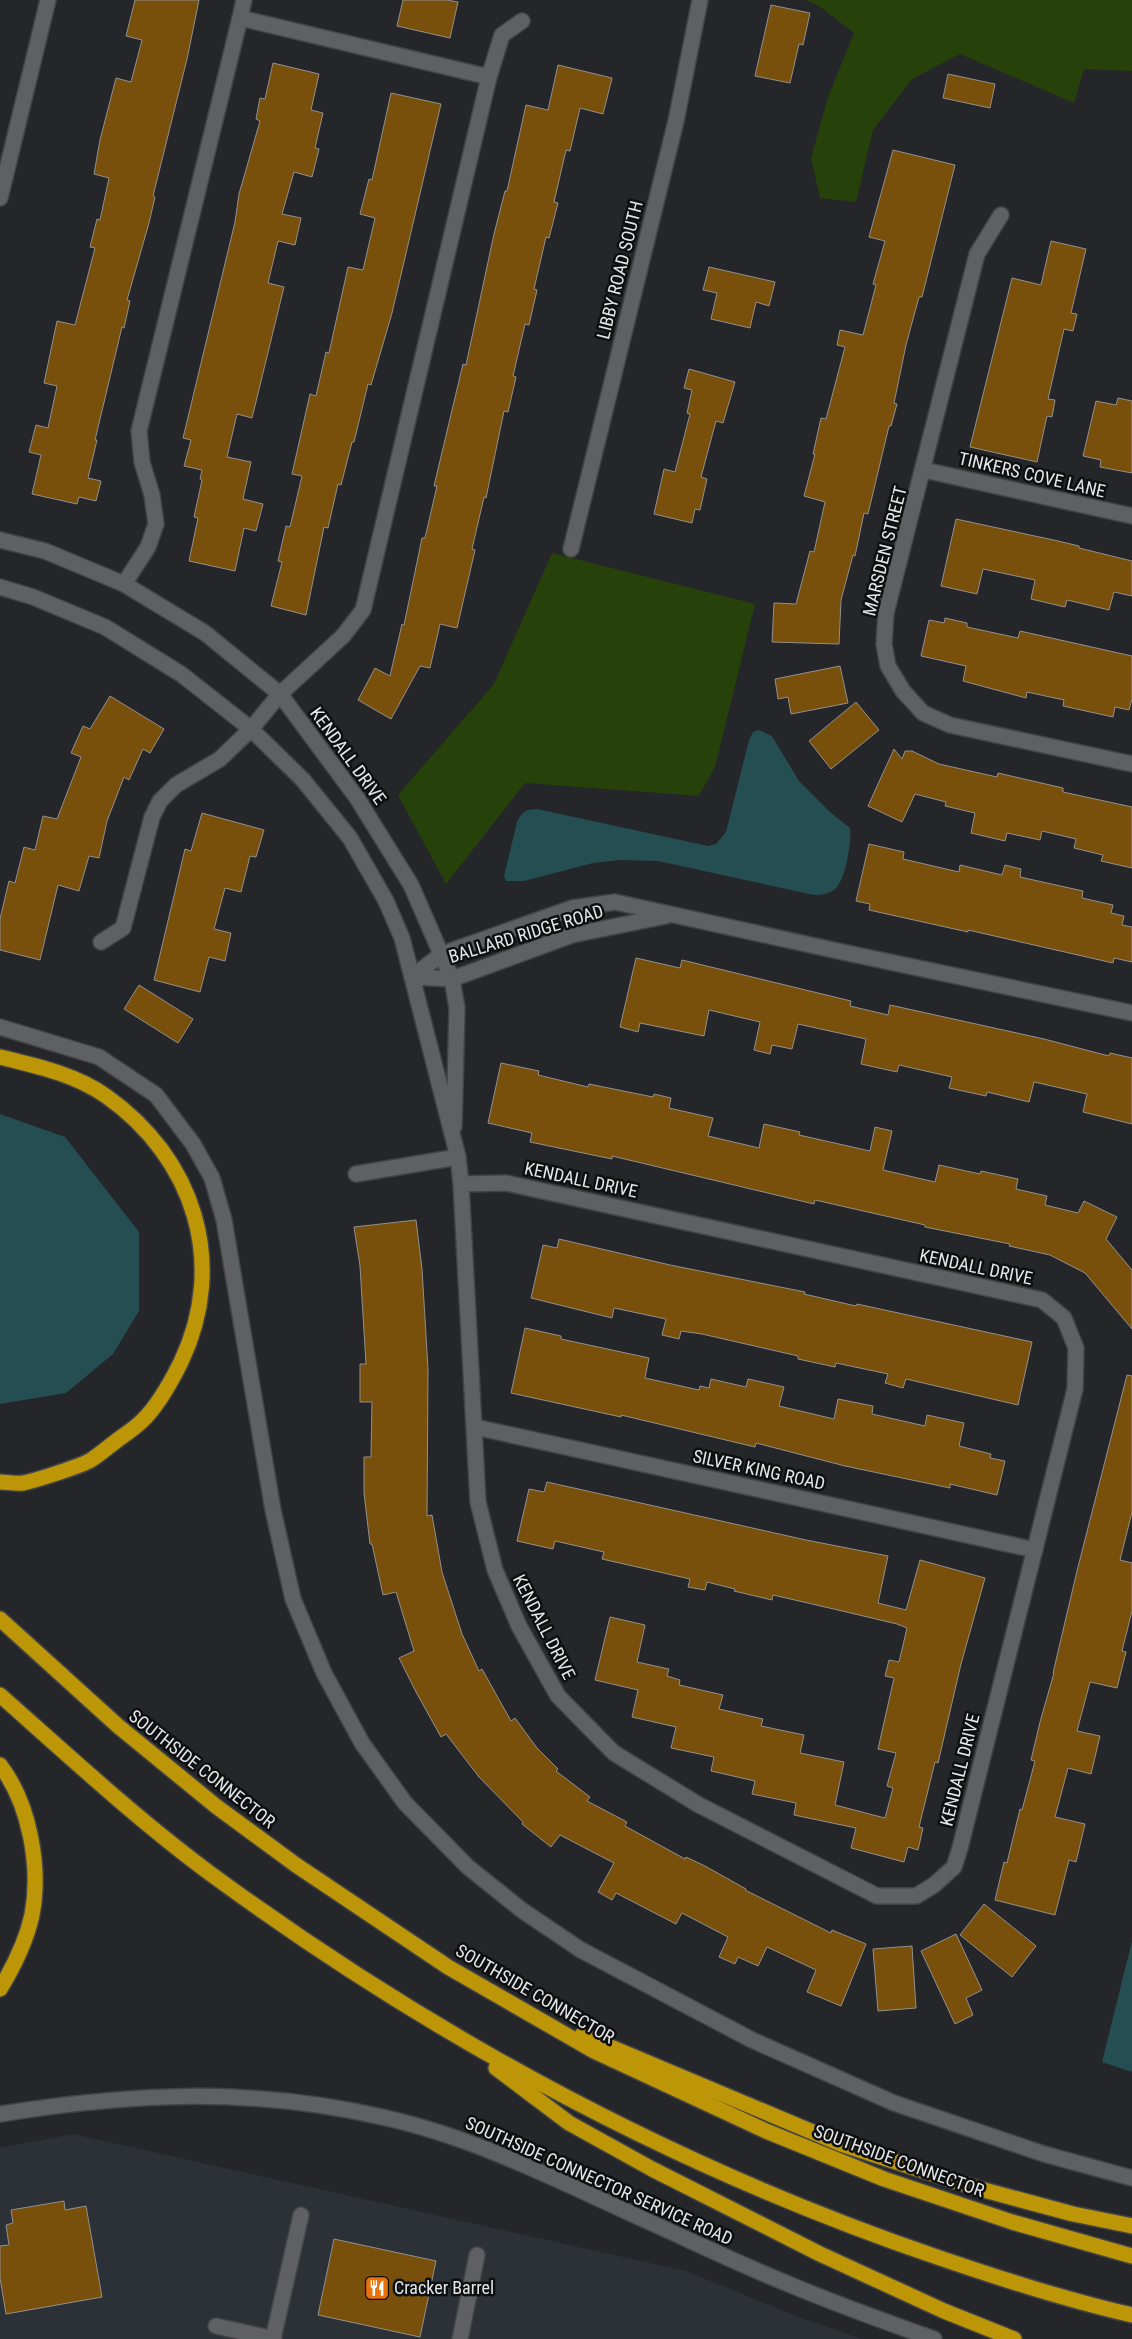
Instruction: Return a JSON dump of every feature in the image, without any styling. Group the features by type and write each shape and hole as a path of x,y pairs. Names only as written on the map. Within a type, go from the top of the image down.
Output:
{"highway":[{"path":"0,1058 77,1079 105,1095 130,1115 152,1137 177,1170 193,1210 199,1232 202,1278 199,1310 190,1344 173,1379 142,1421 90,1461 22,1483 0,1482"},
{"path":"0,1064 29,1065"},
{"name":"SOUTHSIDE CONNECTOR","path":"0,1619 118,1726 217,1807 296,1866 424,1951 594,2051 766,2131 884,2178 984,2213 1132,2256"},
{"path":"0,1695 140,1818 213,1875 333,1960 451,2034 562,2096 683,2156 850,2227 993,2276 1132,2315"},
{"path":"0,1765 9,1776 29,1826 34,1872 32,1915 20,1953 0,1989"},
{"path":"522,2009 841,2144 973,2187 1072,2214 1132,2226"},
{"path":"451,2034 569,2123 644,2164 820,2254 944,2311 1014,2339"}],"street":[{"path":"0,198 48,0"},
{"path":"124,584 148,547 156,524 152,495 142,462 140,431 244,0"},
{"name":"LIBBY ROAD SOUTH","path":"572,548 676,121 700,0"},
{"path":"240,18 489,77"},
{"path":"101,942 123,928 152,817 160,801 176,785 220,759 251,729 280,694 343,636 363,610 489,77 502,35 522,21"},
{"name":"MARSDEN STREET","path":"1002,215 977,254 924,470 886,613 884,644 888,666 903,692 923,713 950,725 1132,764"},
{"name":"TINKERS COVE LANE","path":"924,470 1132,516"},
{"name":"KENDALL DRIVE","path":"0,540 45,550 124,584 205,633 280,694 357,798 411,885 452,979 457,1008 456,1152"},
{"name":"KENDALL DRIVE","path":"0,587 33,597 105,627 181,674 251,729 303,780 350,838 386,901 402,938 456,1152 462,1184 478,1502 495,1570 519,1626 558,1696 614,1753 699,1805 878,1896 916,1896 934,1885 954,1867 1075,1389 1076,1348 1064,1318 1042,1300 506,1183 462,1184"},
{"name":"BALLARD RIDGE ROAD","path":"412,977 442,954 572,908 615,902 672,915"},
{"path":"672,915 1132,1013"},
{"name":"BALLARD RIDGE ROAD","path":"412,977 452,979 572,935 672,915"},
{"path":"0,1027 98,1057 156,1095 193,1144 212,1178 224,1220 273,1510 293,1599 324,1673 362,1742 405,1803 468,1867 523,1911 581,1950 752,2040 894,2103 1044,2154 1132,2178"},
{"path":"356,1174 456,1152"},
{"name":"SILVER KING ROAD","path":"475,1427 1035,1550"},
{"name":"SOUTHSIDE CONNECTOR SERVICE ROAD","path":"0,2114 130,2097 199,2094 263,2098 320,2105 383,2117 488,2149 791,2286 934,2339"},
{"path":"216,2326 274,2339 301,2214"},
{"path":"460,2339 477,2255"}],"shaded area":[{"path":"73,2134 686,2271 801,2318 862,2339 0,2339 0,2148"}],"green space":[{"path":"805,0 1132,0 1132,71 1084,69 1074,103 960,54 912,79 873,130 856,202 820,198 811,158 828,97 854,33 819,6"},
{"path":"552,553 755,604 715,767 699,796 525,783 446,884 398,795 494,684"}],"water":[{"path":"759,730 772,736 799,781 830,812 850,828 847,861 838,886 834,890 814,895 658,861 620,860 593,863 524,881 506,881 504,876 517,822 527,810 537,809 708,846 716,844 726,832 749,740 753,732"},
{"path":"0,1114 65,1137 139,1232 139,1311 113,1354 66,1393 0,1404"},
{"path":"1132,1941 1132,2072 1102,2062"}],"building":[{"path":"135,0 199,0 187,59 153,196 155,197 149,223 127,300 130,301 124,328 122,327 95,440 97,440 88,478 101,481 96,501 79,497 77,504 32,494 41,455 29,452 36,425 48,428 57,386 44,383 57,321 75,325 95,248 90,247 97,219 100,220 109,178 94,174 100,140 116,78 131,82 142,40 126,36"},
{"path":"403,0 447,0 458,2 450,38 397,26"},
{"path":"771,5 810,13 803,45 799,44 790,83 755,76"},
{"path":"273,63 319,74 311,110 323,113 315,148 319,149 312,177 294,172 282,214 301,218 295,245 278,241 268,283 284,287 252,418 237,414 227,457 251,462 243,499 263,504 256,531 244,528 235,571 189,561 198,518 194,517 202,480 200,479 202,470 184,466 191,440 183,438 235,222 239,194 260,121 256,119 260,98 265,99"},
{"path":"558,65 612,78 603,114 580,108 570,151 566,150 554,202 558,203 549,238 546,237 534,289 537,290 529,325 525,324 513,376 516,377 508,412 504,411 486,498 484,497 472,549 475,550 457,628 440,624 430,668 420,666 391,719 358,700 375,668 390,676 402,624 404,625 422,538 425,538 437,486 434,486 463,364 466,365 494,234 505,191 507,191 526,105 548,110"},
{"path":"948,74 995,84 990,108 943,98"},
{"path":"391,93 441,104 392,313 371,385 368,384 341,485 338,484 328,528 324,527 306,615 271,606 282,562 278,561 286,526 290,527 302,476 292,474 310,394 316,396 326,352 329,353 348,267 363,270 375,218 360,214 369,179 372,180"},
{"path":"893,150 955,165 922,297 919,297 906,345 894,403 897,404 891,426 889,426 868,514 864,513 855,556 853,555 841,600 839,644 772,642 774,603 796,604 810,551 814,552 825,502 804,496 815,454 813,454 821,418 826,419 845,347 837,345 840,330 863,335 876,285 873,284 885,241 869,237"},
{"path":"1051,241 1086,249 1071,313 1077,314 1073,331 1064,329 1048,399 1055,400 1052,417 1047,416 1037,462 970,447 1012,278 1041,285"},
{"path":"709,267 775,282 769,306 756,302 750,328 711,319 717,293 703,290"},
{"path":"689,369 735,382 723,423 716,421 701,477 707,479 700,510 695,509 692,523 654,514 664,469 675,472 690,414 687,413 692,390 684,388"},
{"path":"1118,398 1132,401 1132,473 1100,467 1101,460 1083,456 1096,401 1116,405"},
{"path":"956,519 1079,546 1079,548 1132,561 1132,596 1114,592 1109,610 1067,600 1065,607 1031,599 1035,580 983,569 977,594 941,586"},
{"path":"945,618 967,623 967,627 1018,638 1020,631 1132,656 1132,699 1129,710 1115,707 1113,717 1063,706 1064,700 1027,692 1026,698 963,681 966,666 921,656 929,620 944,623"},
{"path":"840,666 848,703 791,714 788,697 778,699 775,679"},
{"path":"110,696 164,729 150,753 143,749 129,780 124,777 107,821 99,858 89,856 79,891 58,885 40,960 0,950 0,919 9,881 15,883 24,847 35,850 43,816 57,819 81,757 71,753 83,726 90,729"},
{"path":"856,702 879,730 831,769 809,741"},
{"path":"894,749 902,759 905,751 912,751 939,764 997,777 998,773 1063,788 1063,792 1132,807 1132,868 1101,861 1103,855 1074,848 1076,839 1042,831 1040,840 1007,833 1005,841 971,833 975,813 945,806 946,802 915,794 902,822 868,806"},
{"path":"202,813 264,830 256,857 250,856 241,892 225,888 214,929 231,933 225,961 209,957 200,992 154,980 185,849 191,851"},
{"path":"869,844 904,852 903,859 959,872 960,865 1002,875 1005,865 1021,869 1020,877 1083,891 1082,898 1113,905 1111,913 1124,916 1122,925 1132,927 1132,962 1114,958 1113,963 869,910 870,904 856,901"},
{"path":"636,958 680,968 682,960 851,1001 850,1006 888,1015 890,1005 1044,1039 1109,1056 1110,1053 1132,1058 1132,1124 1083,1112 1087,1094 1034,1082 1029,1102 987,1092 986,1096 949,1088 952,1077 899,1065 897,1072 861,1064 866,1039 798,1024 792,1049 772,1045 770,1054 754,1050 760,1022 709,1010 704,1036 640,1023 638,1032 620,1027"},
{"path":"139,985 193,1019 178,1043 124,1009"},
{"path":"501,1063 539,1071 538,1075 588,1087 589,1084 653,1097 654,1094 671,1098 669,1108 713,1118 708,1136 759,1148 764,1124 800,1132 799,1135 870,1151 875,1127 892,1131 883,1170 935,1182 939,1165 980,1174 981,1171 1018,1179 1016,1189 1047,1196 1045,1205 1078,1213 1084,1201 1117,1217 1106,1239 1132,1270 1132,1329 1085,1273 1050,1255 1009,1246 1010,1244 925,1227 925,1225 815,1200 814,1204 612,1156 612,1159 530,1142 532,1133 488,1123"},
{"path":"416,1220 422,1269 428,1369 427,1516 432,1515 442,1572 462,1634 479,1671 482,1669 511,1721 515,1718 537,1748 558,1769 556,1771 590,1797 587,1801 627,1822 625,1826 685,1859 686,1857 705,1866 745,1890 831,1933 832,1930 866,1944 841,2006 807,1992 816,1970 767,1947 758,1966 738,1957 735,1964 719,1957 728,1937 682,1913 676,1924 616,1893 612,1900 598,1892 614,1863 560,1835 551,1847 522,1824 523,1822 479,1777 446,1734 441,1737 416,1692 399,1658 414,1651 396,1592 383,1595 372,1544 370,1544 364,1493 364,1457 371,1457 372,1402 360,1402 360,1364 366,1364 360,1266 354,1227"},
{"path":"559,1239 670,1265 805,1292 804,1294 856,1306 857,1304 1032,1342 1018,1405 906,1379 903,1388 885,1383 888,1374 836,1363 835,1367 798,1359 798,1356 702,1334 681,1331 679,1339 662,1335 666,1319 614,1308 612,1318 531,1298 543,1245 557,1248"},
{"path":"525,1328 561,1336 561,1339 649,1358 645,1378 699,1390 700,1386 709,1388 711,1379 746,1387 748,1379 784,1387 779,1406 834,1419 838,1399 873,1406 872,1414 925,1426 927,1415 964,1423 959,1446 991,1454 990,1458 1005,1461 997,1495 950,1484 950,1488 845,1466 756,1443 755,1447 621,1415 621,1417 511,1393"},
{"path":"1127,1375 1132,1376 1132,1512 1120,1560 1132,1563 1132,1611 1122,1651 1126,1652 1117,1688 1090,1682 1077,1731 1100,1736 1091,1774 1068,1768 1055,1817 1085,1824 1076,1862 1069,1860 1055,1915 995,1900 1004,1862 1007,1863 1020,1809 1022,1810 1035,1761 1031,1760 1040,1722 1054,1673 1077,1571"},
{"path":"547,1482 806,1540 888,1556 878,1603 906,1610 920,1560 985,1578 961,1664 938,1763 935,1762 919,1827 923,1828 918,1850 908,1847 904,1862 851,1848 856,1828 794,1815 796,1803 752,1794 755,1781 711,1771 714,1757 671,1748 676,1727 632,1717 638,1690 595,1680 610,1617 645,1625 637,1662 669,1669 667,1676 680,1680 679,1685 723,1695 719,1709 763,1719 761,1726 804,1735 800,1753 844,1762 835,1805 885,1818 893,1788 887,1786 896,1753 878,1749 894,1678 885,1676 889,1660 899,1662 907,1628 773,1595 772,1600 707,1582 705,1590 688,1587 690,1579 602,1559 604,1552 555,1541 553,1549 517,1541 529,1489 544,1492"},
{"path":"984,1904 1036,1946 1012,1977 960,1935"},
{"path":"956,1934 982,1990 966,1998 973,2015 955,2024 921,1951"},
{"path":"912,1946 916,2008 878,2011 873,1949"},
{"path":"64,2201 65,2210 86,2206 102,2297 6,2314 0,2278 0,2246 9,2245 6,2225 13,2223 11,2210"},
{"name":"Cracker Barrel","path":"334,2239 436,2261 420,2337 318,2315"}],"place":[{"name":"Cracker Barrel","path":"377,2288"}]}
